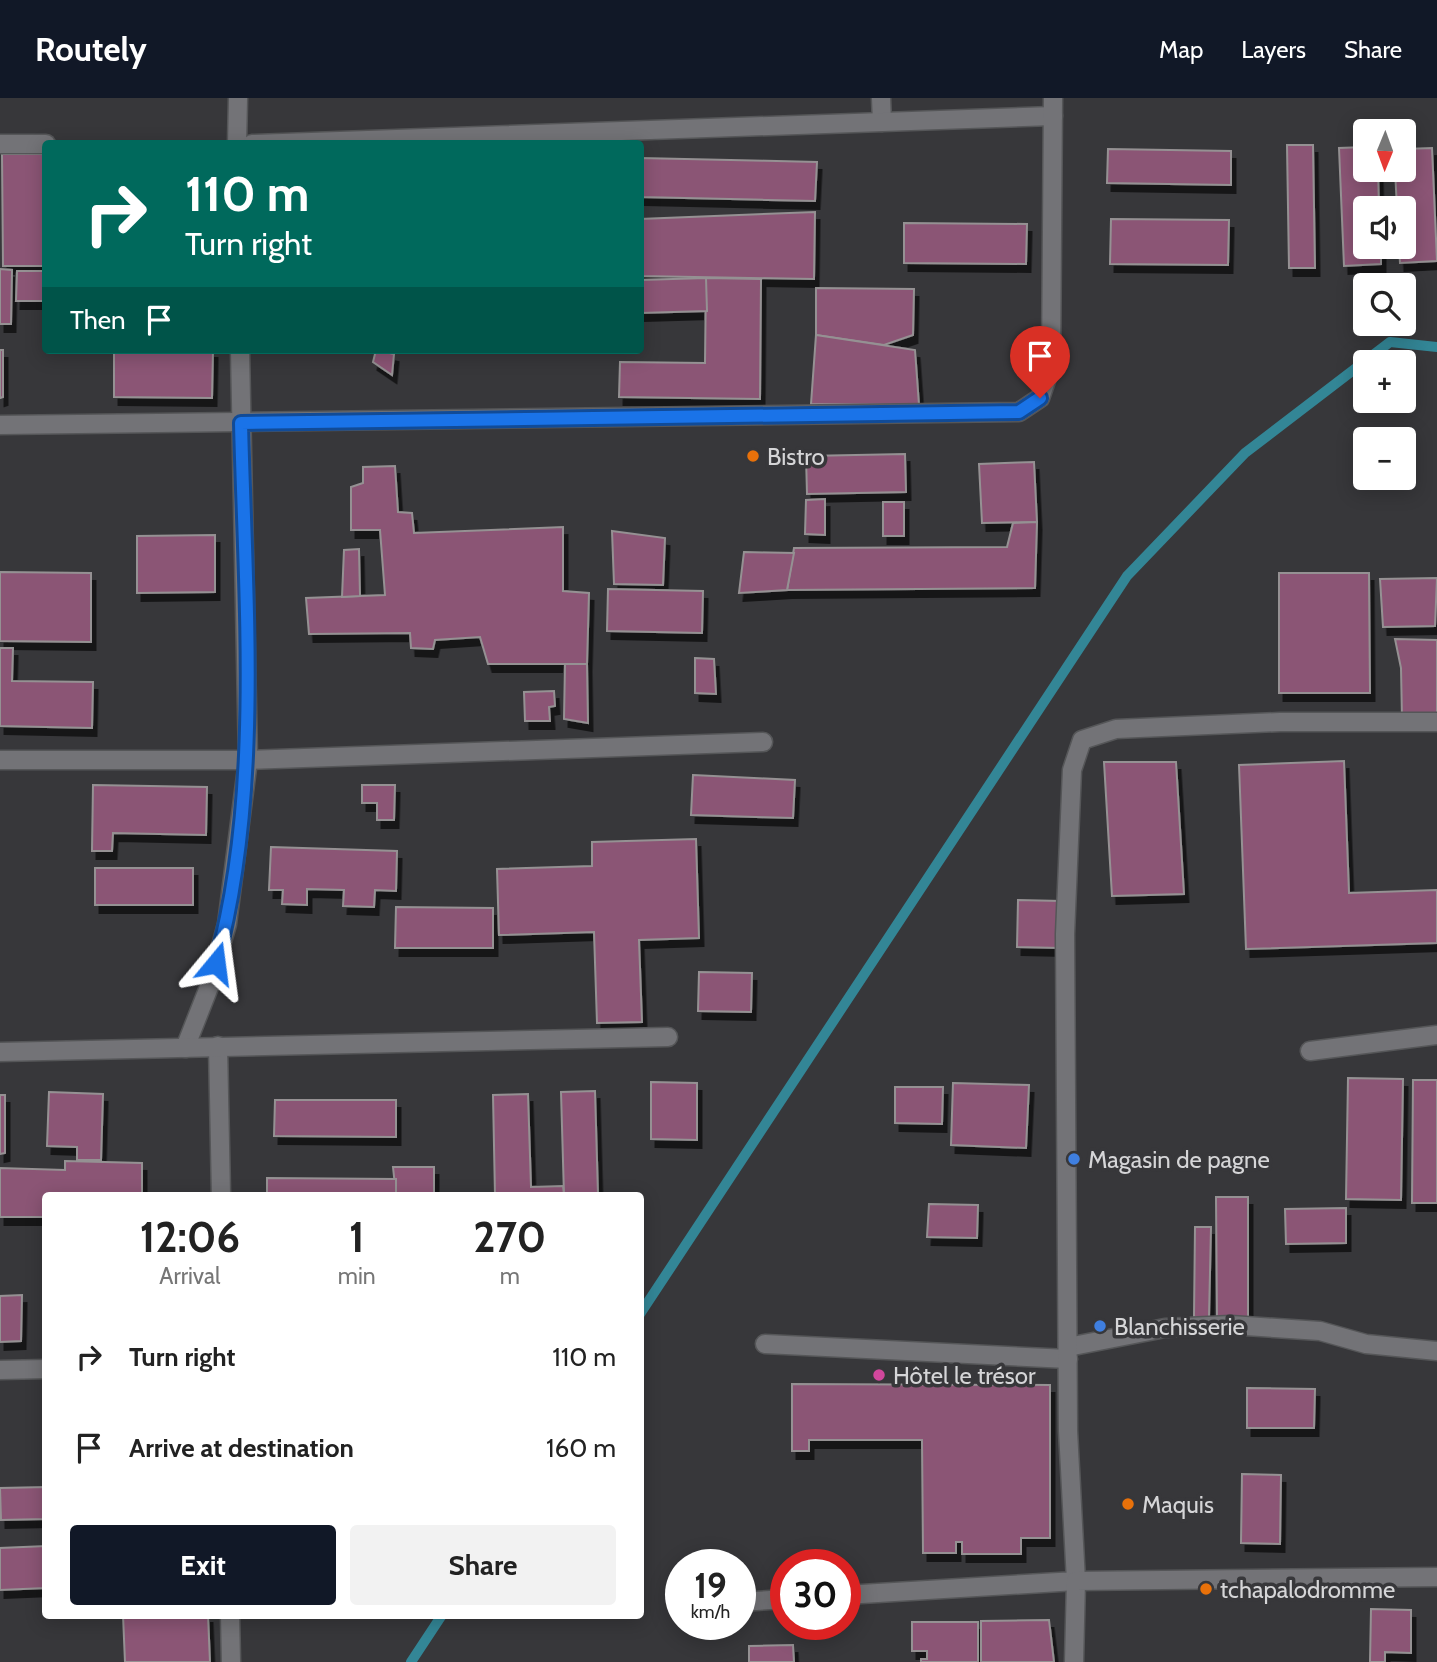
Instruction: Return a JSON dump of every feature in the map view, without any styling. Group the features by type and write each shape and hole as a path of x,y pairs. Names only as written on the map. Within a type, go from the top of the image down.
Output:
{"street":[{"path":"237,140 238,98"},
{"path":"881,98 882,122"},
{"path":"0,425 1019,412 1040,398 1051,366 1053,107 882,122 367,140"},
{"path":"0,144 42,144"},
{"path":"185,1048 211,982 227,924 248,760 240,354"},
{"path":"1074,1662 1076,1581 1068,1431 1065,934 1072,770 1082,740 1116,729 1280,722 1437,722"},
{"path":"0,760 248,760 763,742"},
{"path":"1310,1051 1437,1035"},
{"path":"0,1052 668,1037"},
{"path":"218,1046 221,1192"},
{"path":"765,1343 1068,1353 1165,1328 1231,1325 1320,1331 1366,1344 1437,1351"},
{"path":"0,1370 42,1369"},
{"path":"861,1594 1076,1581 1437,1577"},
{"path":"230,1619 231,1662"}],"building":[{"path":"1287,145 1313,145 1315,268 1289,268"},
{"path":"1353,147 1353,182 1378,182 1379,196 1353,196 1353,259 1381,259 1381,264 1344,266 1339,148"},
{"path":"1432,148 1437,261 1400,263 1400,259 1416,259 1416,196 1396,196 1396,182 1416,182 1416,149"},
{"path":"1108,149 1231,151 1231,185 1107,183"},
{"path":"2,154 42,154 42,266 3,266"},
{"path":"644,158 817,162 815,201 644,197"},
{"path":"815,212 814,279 644,276 644,219"},
{"path":"1111,219 1229,220 1228,265 1110,264"},
{"path":"904,223 1027,224 1026,264 904,263"},
{"path":"0,269 12,270 11,324 0,324"},
{"path":"17,271 42,271 42,301 16,301"},
{"path":"706,278 761,279 760,399 619,397 620,362 705,363"},
{"path":"706,278 707,311 644,313 644,280"},
{"path":"816,288 914,289 913,335 884,345 816,335"},
{"path":"816,335 915,350 919,405 811,404"},
{"path":"0,350 3,350 3,397 0,398"},
{"path":"114,354 213,354 212,398 114,397"},
{"path":"375,354 394,354 392,375 373,362"},
{"path":"905,454 906,492 807,494 806,456"},
{"path":"1034,462 1037,522 982,523 979,464"},
{"path":"395,466 398,512 412,513 414,533 563,527 563,591 589,593 587,664 488,664 480,637 435,640 433,649 411,648 410,633 309,634 306,598 385,595 380,530 351,530 351,487 363,483 363,467"},
{"path":"825,499 825,535 805,534 806,500"},
{"path":"883,502 904,502 904,536 883,536"},
{"path":"1037,522 1035,588 787,590 794,548 1007,547 1013,523"},
{"path":"612,531 665,538 663,585 614,584"},
{"path":"215,535 215,592 137,593 137,536"},
{"path":"359,549 360,596 342,597 344,550"},
{"path":"744,552 794,553 787,590 739,593"},
{"path":"0,572 91,573 91,642 0,641"},
{"path":"1279,573 1369,573 1370,693 1279,693"},
{"path":"1437,578 1435,626 1383,627 1380,579"},
{"path":"608,589 703,591 702,633 607,631"},
{"path":"1395,639 1437,640 1437,718 1402,719 1401,668"},
{"path":"0,648 13,648 12,681 93,682 92,728 0,726"},
{"path":"695,658 714,659 716,694 695,693"},
{"path":"565,664 587,664 588,723 564,719"},
{"path":"554,691 555,706 549,707 550,721 525,721 524,692"},
{"path":"1344,761 1349,893 1437,890 1437,943 1246,949 1239,765"},
{"path":"1104,762 1176,762 1184,894 1112,896"},
{"path":"693,775 795,780 793,818 691,815"},
{"path":"93,785 207,787 206,835 113,833 112,851 92,851"},
{"path":"362,785 395,785 394,820 377,820 377,803 362,803"},
{"path":"696,839 699,938 639,940 642,1022 597,1023 594,932 499,935 497,869 592,866 592,842"},
{"path":"271,847 397,851 396,891 375,890 374,907 343,906 344,890 307,889 307,905 282,904 283,890 269,890"},
{"path":"95,868 193,868 193,905 95,905"},
{"path":"1018,900 1061,901 1060,948 1017,947"},
{"path":"396,907 493,908 493,948 395,948"},
{"path":"699,972 752,973 751,1012 698,1011"},
{"path":"1348,1078 1403,1079 1401,1200 1346,1199"},
{"path":"1413,1080 1437,1080 1437,1203 1412,1203"},
{"path":"651,1082 697,1083 697,1140 651,1139"},
{"path":"953,1083 1029,1085 1026,1148 951,1145"},
{"path":"895,1087 943,1087 942,1124 895,1123"},
{"path":"595,1091 598,1192 564,1192 561,1092"},
{"path":"49,1092 103,1094 101,1160 77,1160 77,1147 47,1146"},
{"path":"528,1094 531,1187 563,1186 564,1192 495,1192 493,1095"},
{"path":"0,1095 5,1095 5,1153 0,1154"},
{"path":"275,1100 396,1100 396,1137 274,1136"},
{"path":"65,1161 142,1163 142,1192 42,1192 42,1217 0,1217 0,1168 65,1170"},
{"path":"393,1167 434,1167 434,1192 396,1192"},
{"path":"267,1178 396,1179 396,1192 267,1192"},
{"path":"1216,1197 1248,1197 1248,1319 1217,1319"},
{"path":"929,1204 978,1205 977,1238 927,1237"},
{"path":"1346,1208 1346,1243 1286,1244 1285,1209"},
{"path":"1195,1227 1211,1227 1209,1317 1194,1317"},
{"path":"22,1295 21,1341 0,1342 0,1296"},
{"path":"792,1384 1050,1385 1050,1538 1021,1538 1021,1554 962,1554 962,1542 956,1542 956,1553 923,1553 922,1440 809,1440 809,1451 792,1451"},
{"path":"1247,1388 1315,1389 1314,1428 1247,1428"},
{"path":"1242,1474 1281,1475 1280,1544 1241,1543"},
{"path":"42,1487 42,1519 1,1520 0,1488"},
{"path":"42,1546 42,1588 0,1590 0,1548"},
{"path":"1371,1609 1411,1610 1411,1653 1385,1652 1385,1662 1370,1662"},
{"path":"123,1619 208,1619 210,1662 125,1662"},
{"path":"1049,1620 1054,1662 981,1662 981,1621"},
{"path":"912,1622 978,1622 978,1662 921,1662 921,1659 927,1659 927,1651 912,1651"},
{"path":"793,1645 794,1662 749,1662 749,1646"}],"waterway":[{"path":"644,1308 1127,576 1245,453 1390,342 1437,347"},
{"path":"411,1662 439,1619"}],"place":[{"name":"Bistro","path":"753,456"},
{"name":"Magasin de pagne","path":"1074,1159"},
{"name":"Blanchisserie","path":"1100,1326"},
{"name":"Hôtel le trésor","path":"879,1375"},
{"name":"Maquis","path":"1128,1504"},
{"name":"tchapalodromme","path":"1206,1589"}],"route":[{"path":"216,963 227,924 248,760 241,423 1019,412 1040,398"}]}
